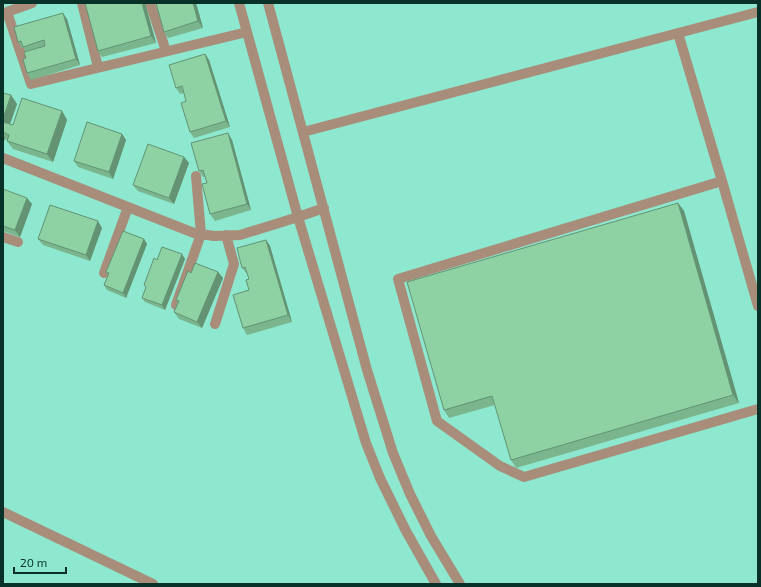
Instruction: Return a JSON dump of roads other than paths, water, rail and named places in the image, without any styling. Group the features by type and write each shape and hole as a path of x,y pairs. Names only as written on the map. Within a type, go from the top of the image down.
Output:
{"street":[{"path":"32,3 7,12 31,84 247,32"},
{"path":"82,3 98,67"},
{"path":"150,3 166,51"},
{"path":"239,3 298,217 366,443 380,478 406,531 436,584"},
{"path":"268,3 367,370 393,453 431,536 460,584"},
{"path":"303,132 758,12"},
{"path":"678,33 758,306"},
{"path":"3,158 194,232 214,236 240,235 324,208"},
{"path":"176,305 202,234 196,176"},
{"path":"722,181 398,279 437,421 500,466 524,477 758,409"},
{"path":"104,273 128,207"},
{"path":"215,324 234,264 226,235"},
{"path":"3,237 18,242"},
{"path":"3,512 153,584"}]}
